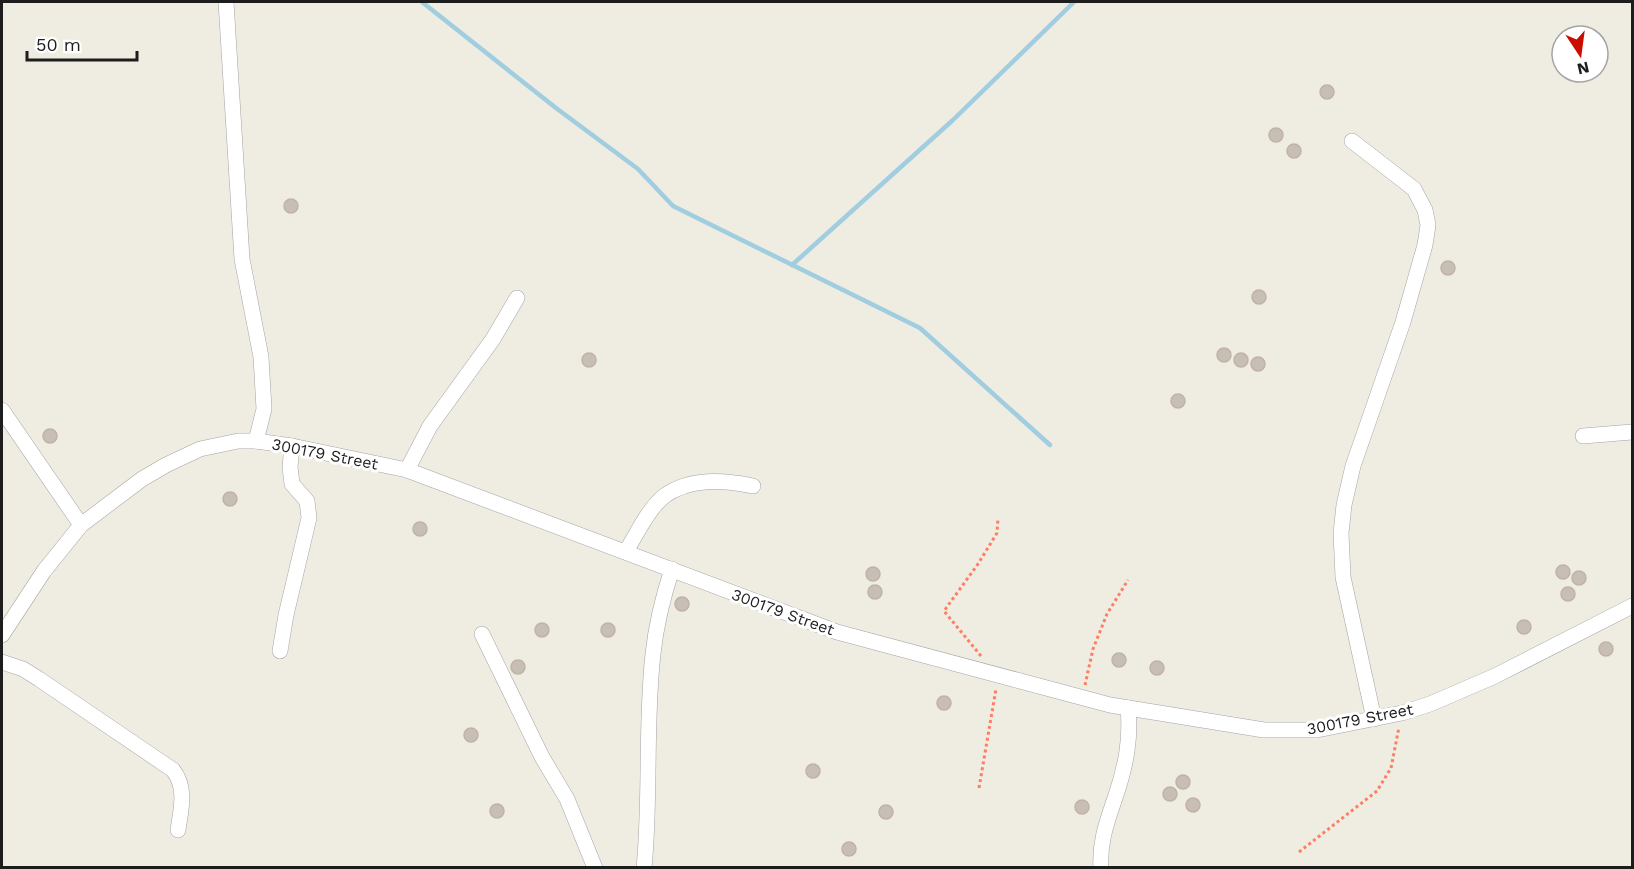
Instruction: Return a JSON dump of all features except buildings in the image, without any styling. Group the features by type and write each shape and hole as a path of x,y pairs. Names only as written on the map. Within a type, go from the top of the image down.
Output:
{"street":[{"path":"226,2 243,260 261,357 264,409 256,441"},
{"path":"1352,141 1414,189 1425,210 1428,225 1425,245 1403,322 1353,466 1344,506 1341,533 1343,577 1374,719"},
{"path":"407,470 430,426 493,339 517,298"},
{"path":"2,410 81,525"},
{"path":"1583,436 1632,432"},
{"name":"300179 Street","path":"2,635 44,571 81,525 142,479 166,465 200,449 218,444 256,441 292,446 407,470 837,632 1082,698 1128,708 1264,729 1317,730 1402,713 1441,700 1495,676 1632,606"},
{"path":"280,651 286,615 309,518 307,501 292,484 290,467 292,446"},
{"path":"626,551 652,509 664,497 679,489 696,483 713,481 728,481 753,486"},
{"path":"644,867 648,835 650,688 653,653 662,600 672,569"},
{"path":"482,634 542,758 567,799 595,867"},
{"path":"2,662 23,669 39,679 173,770 182,786 183,802 178,830"},
{"path":"1101,867 1104,831 1121,778 1130,736 1128,708"}],"path":[{"path":"979,788 998,676 944,610 978,564 997,533 998,518"},
{"path":"1082,698 1097,640 1107,614 1128,580"},
{"path":"1299,852 1377,791 1391,768 1402,713"}],"waterway":[{"path":"422,2 556,108 638,169 673,206 920,328 1050,445"},
{"path":"792,265 953,120 1074,2"}]}
